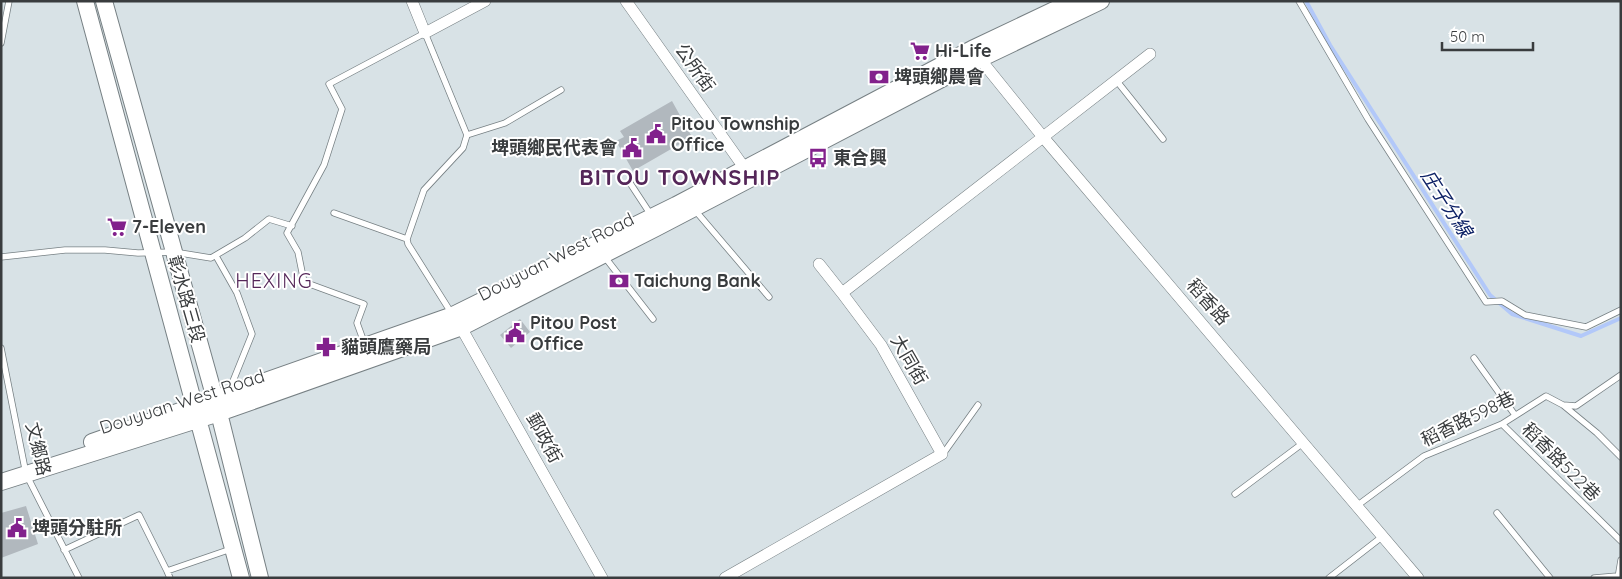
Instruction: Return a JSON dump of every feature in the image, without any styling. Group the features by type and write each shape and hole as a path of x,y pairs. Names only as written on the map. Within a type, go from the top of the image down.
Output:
{"main road":[{"name":"彰水路三段","path":"85,1 241,578"},
{"name":"彰水路三段","path":"104,1 174,252 220,403 260,578"},
{"name":"Douyuan West Road","path":"1,482 25,469 197,412 366,346 457,321 654,223 1073,1"},
{"name":"Douyuan West Road","path":"976,54 1101,1"},
{"name":"Douyuan West Road","path":"220,403 457,321 603,256 654,223 694,208 748,174"},
{"name":"Douyuan West Road","path":"1,472 25,469"}],"street":[{"path":"412,1 426,33 485,1"},
{"name":"公所街","path":"626,1 748,174"},
{"name":"稻香路","path":"976,54 1043,137 1305,442 1418,578"},
{"path":"842,293 1150,54"},
{"name":"大同街","path":"819,264 880,345 942,454"},
{"name":"郵政街","path":"457,321 602,578"},
{"path":"730,577 942,454"}],"lane":[{"path":"1,43 9,1"},
{"path":"1299,1 1368,119 1486,302 1502,301 1525,315 1586,327 1621,310"},
{"path":"366,346 357,323 364,304 304,282 298,252 287,233 324,165 342,109 330,84 426,33 468,134 463,148 424,190 407,238 408,244 457,321"},
{"path":"1116,80 1163,139"},
{"path":"468,134 505,123 561,90"},
{"path":"630,183 654,223"},
{"path":"694,208 769,297"},
{"path":"334,213 407,238"},
{"path":"1,257 65,250 174,252 211,258 245,238 269,219 292,226"},
{"path":"216,256 237,293 252,334 220,403"},
{"path":"603,256 654,319"},
{"name":"文鄉路","path":"1,348 25,469 79,578"},
{"path":"1474,358 1515,416"},
{"name":"稻香路598巷","path":"1358,505 1424,456 1502,424 1546,396 1563,405 1576,406 1621,375"},
{"path":"942,454 978,405"},
{"path":"1563,405 1597,433 1621,457"},
{"name":"稻香路522巷","path":"1502,424 1621,541"},
{"path":"1235,494 1305,442"},
{"path":"1497,513 1550,578"},
{"path":"64,550 139,515 170,578"},
{"path":"1329,578 1384,536"},
{"path":"166,571 234,548"},
{"path":"1594,578 1618,577 1621,560"}],"building":[{"name":"Pitou Township Office","path":"672,101 692,137 633,171 616,141 624,137 620,131"},
{"name":"Pitou Post Office","path":"520,319 530,332 511,348 500,335"},
{"name":"埤頭分駐所","path":"26,506 38,544 1,558 1,513"}],"waterway":[{"name":"庄子分線","path":"1306,1 1330,45 1490,295 1512,314 1581,336 1621,318"}],"place":[{"name":"Hi-Life","path":"920,51"},
{"name":"埤頭鄉農會","path":"879,77"},
{"name":"Pitou Township Office","path":"656,134"},
{"name":"埤頭鄉民代表會","path":"632,148"},
{"name":"東合興","path":"818,158"},
{"name":"7-Eleven","path":"117,227"},
{"name":"Taichung Bank","path":"619,281"},
{"name":"Pitou Post Office","path":"515,333"},
{"name":"貓頭鷹藥局","path":"326,347"},
{"name":"埤頭分駐所","path":"17,528"}],"district":[{"name":"BITOU TOWNSHIP","path":"680,177"},
{"name":"HEXING","path":"274,281"}]}
